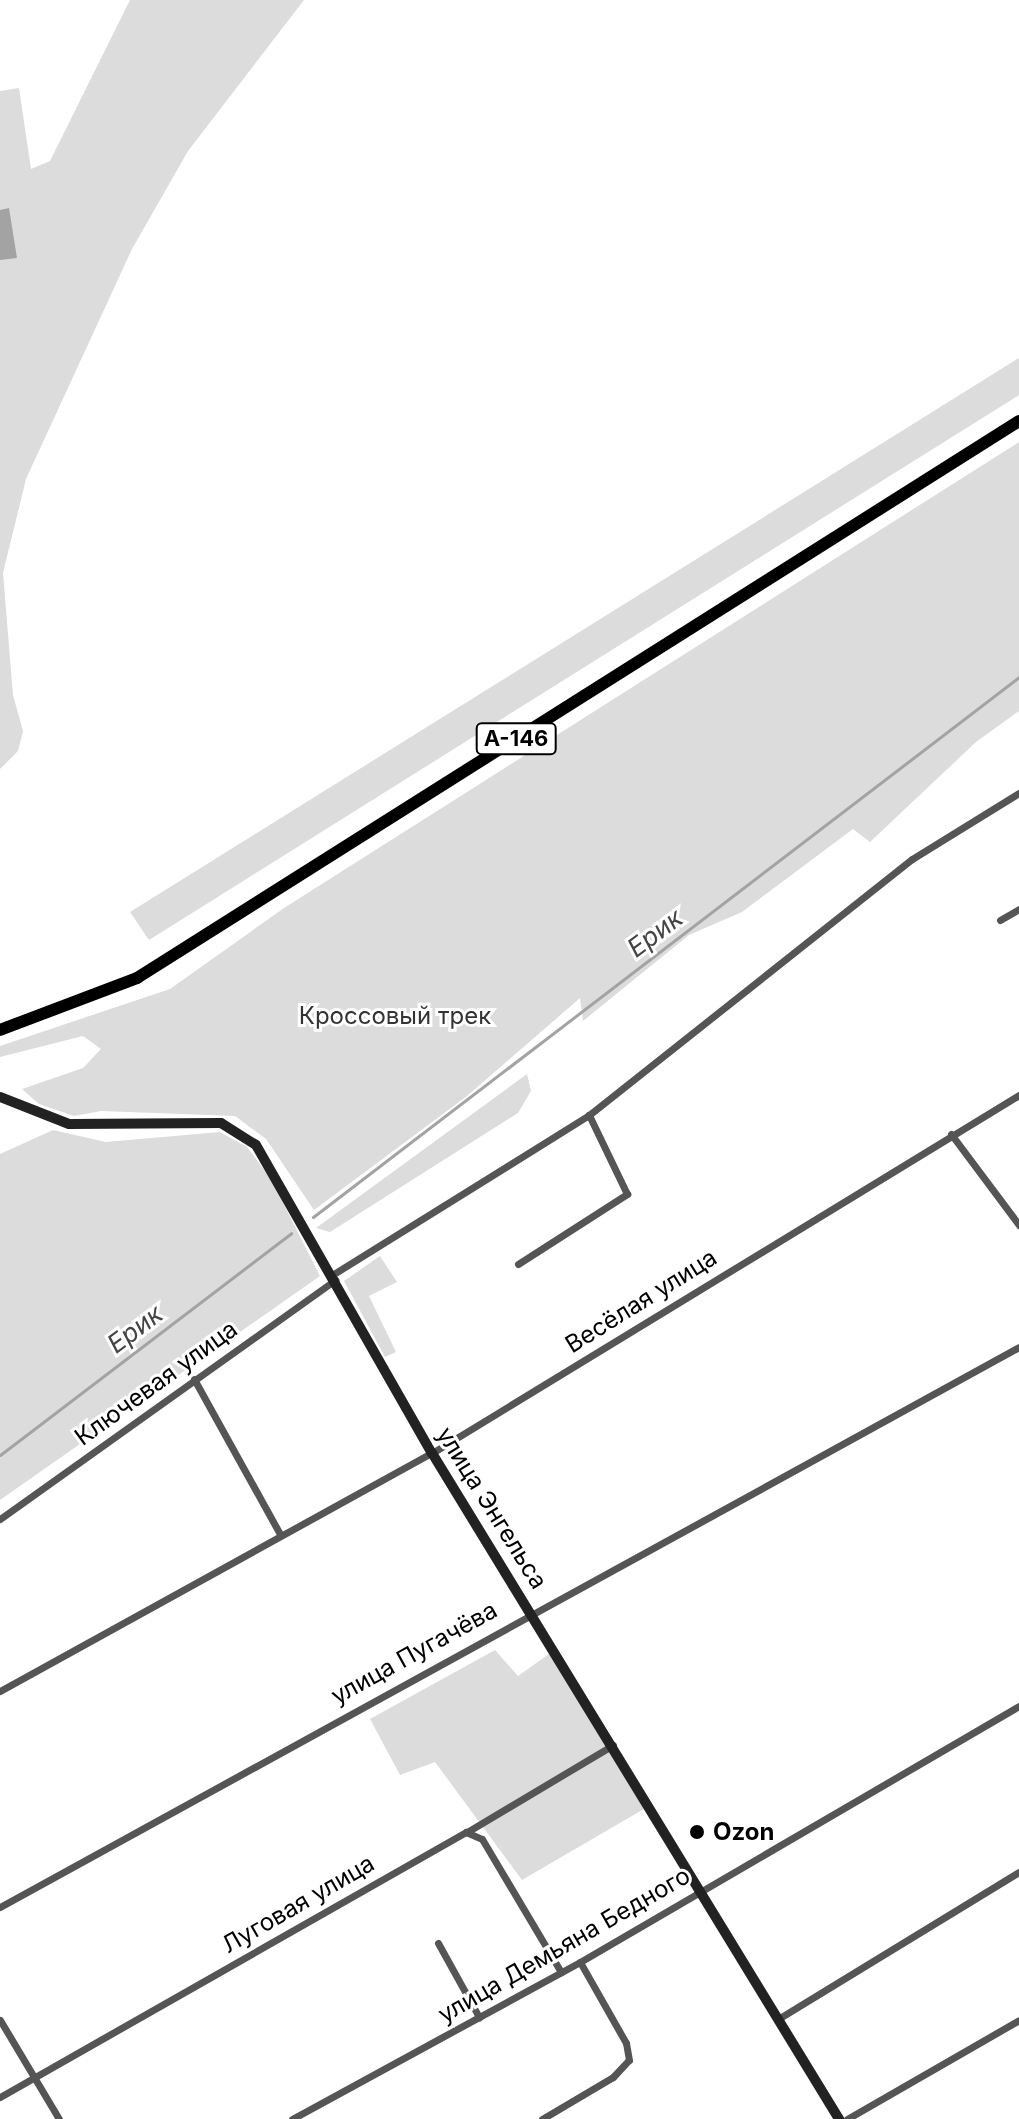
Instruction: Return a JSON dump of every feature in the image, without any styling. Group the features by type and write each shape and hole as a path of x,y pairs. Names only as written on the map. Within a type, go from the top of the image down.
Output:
{"highway":[{"name":"А-146","path":"0,1030 137,978 1019,421"}],"street":[{"name":"Ключевая улица","path":"0,1519 334,1277 589,1115 912,859 1019,793"},
{"path":"1000,920 1019,909"},
{"name":"Весёлая улица","path":"0,1691 280,1534 432,1453 1019,1095"},
{"name":"улица Энгельса","path":"0,1097 69,1124 221,1123 241,1131 277,1173 432,1453 533,1610 699,1892 839,2119"},
{"path":"518,1264 627,1194 589,1115"},
{"path":"951,1134 1019,1225"},
{"name":"улица Пугачёва","path":"0,1907 533,1610 1019,1347"},
{"path":"194,1379 280,1534"},
{"name":"улица Демьяна Бедного","path":"292,2119 580,1962 1019,1706"},
{"name":"Луговая улица","path":"0,2097 613,1745"},
{"path":"466,1832 482,1839 561,1972"},
{"path":"778,2019 1019,1872"},
{"path":"438,1943 479,2017"},
{"path":"542,2119 613,2077 629,2060 626,2043 580,1962"},
{"path":"0,2020 59,2119"},
{"path":"847,2119 1019,2020"}],"green space":[{"path":"130,0 304,0 188,151 132,249 26,479 3,573 13,695 23,731 18,751 0,769 0,91 19,88 31,169 50,161"},
{"path":"1019,358 1019,395 149,940 130,912"},
{"name":"Кроссовый трек","path":"1019,442 1019,711 976,742 870,842 853,829 742,912 689,935 583,1021 580,998 467,1096 314,1210 266,1139 235,1116 101,1111 74,1116 39,1104 22,1089 83,1068 101,1049 83,1036 0,1057 0,1046 170,989 284,908"},
{"path":"527,1074 531,1091 518,1113 330,1232 316,1228"},
{"path":"53,1130 106,1142 220,1132 247,1147 271,1179 320,1276 0,1500 0,1154"},
{"path":"380,1256 397,1282 369,1296 396,1352 385,1357 344,1281"},
{"path":"556,1649 649,1806 522,1880 435,1762 400,1775 370,1719 495,1650 518,1676"}],"shaded area":[{"path":"9,208 17,258 0,260 0,210"}],"waterway":[{"name":"Ерик","path":"313,1217 1019,677"},
{"name":"Ерик","path":"0,1455 291,1233"}],"place":[{"name":"Ozon","path":"697,1832"}]}
